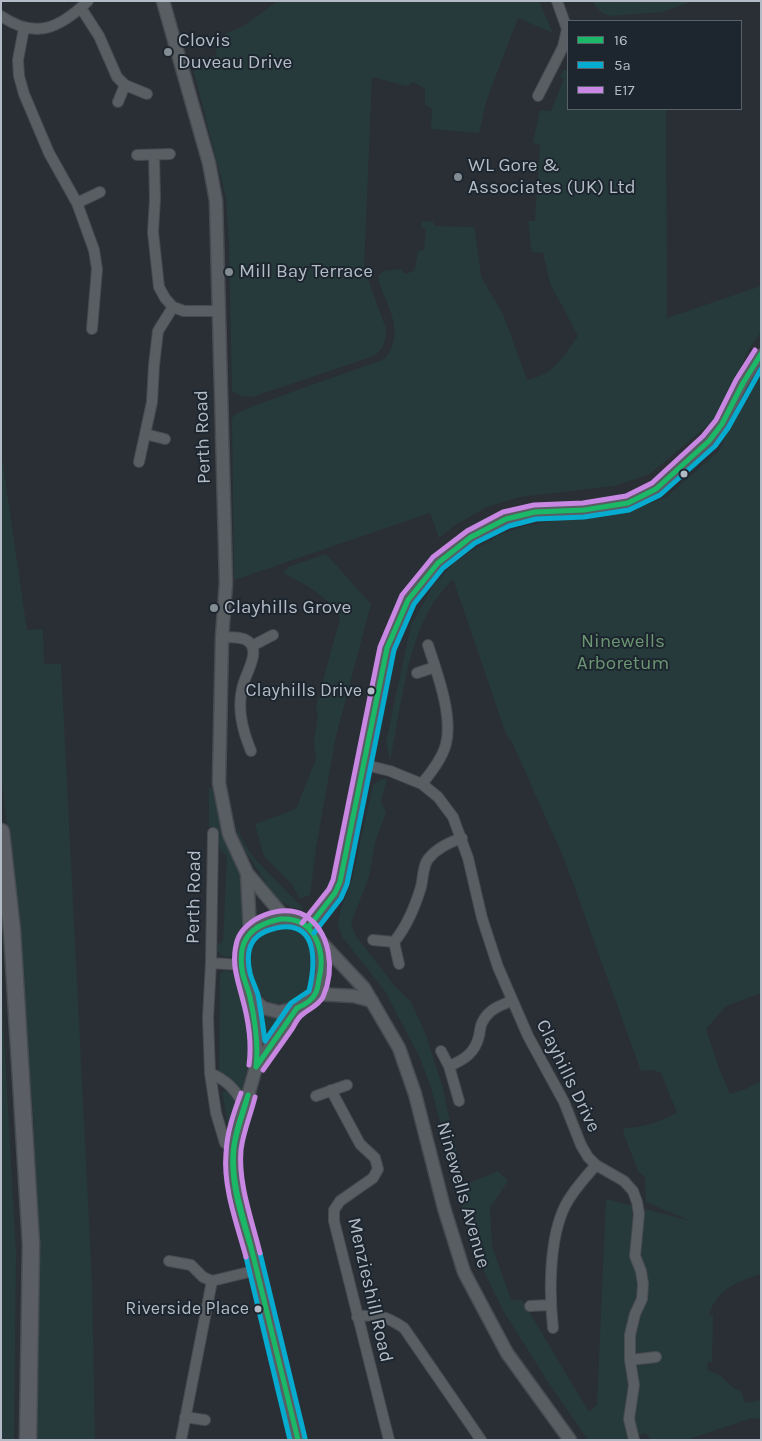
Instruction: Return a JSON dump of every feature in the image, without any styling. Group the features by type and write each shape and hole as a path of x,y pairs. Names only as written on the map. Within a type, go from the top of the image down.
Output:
{"main road":[{"path":"1,832 12,931 31,1244 28,1440"}],"street":[{"name":"Perth Road","path":"163,1 209,163 216,201 226,583 222,637 219,783 229,834 247,873 285,918 298,920 312,933"},
{"path":"538,96 563,47 567,29 557,1"},
{"path":"1,16 12,24 24,28 40,29 54,26 67,20 84,5 117,77 125,85 147,94"},
{"path":"24,28 18,60 19,76 24,94 49,153 77,202 94,250 97,269 92,329"},
{"path":"118,102 125,85"},
{"path":"154,154 155,199 153,232 159,287 173,307 184,312 219,311"},
{"path":"137,155 170,154"},
{"path":"77,202 100,192"},
{"path":"140,462 152,402 158,331 173,307"},
{"path":"372,1001 354,996 315,994 322,973 322,954 312,933 335,893 344,870 362,764 387,648 408,600 438,564 471,537 506,520 535,512 584,510 628,503 656,489 709,441 722,424 743,383 761,354"},
{"path":"145,434 165,439"},
{"path":"252,646 273,635"},
{"path":"222,637 243,639 249,641 252,646 253,651 249,670 240,702 242,724 251,751"},
{"path":"422,784 439,761 446,745 448,729 447,711 428,645"},
{"path":"417,673 435,667"},
{"name":"Clayhills Drive","path":"362,764 390,771 422,784 438,797 453,816 462,838 482,918 498,967 528,1036 564,1102 581,1145 596,1165 624,1181 633,1191 639,1214 635,1256 641,1271 643,1284 642,1299 635,1314 630,1335 630,1360 634,1385 629,1419 634,1440"},
{"name":"Perth Road","path":"213,833 211,963 208,1018 210,1074 216,1113 225,1143"},
{"path":"394,942 404,929 412,912 421,888 428,859 440,848 462,838"},
{"name":"Perth Road","path":"247,873 250,931 244,945 242,965 243,981 250,996 256,1032 256,1067 234,1146 233,1166 237,1190 298,1440"},
{"path":"250,931 268,921 285,918"},
{"name":"Ninewells Avenue","path":"312,933 364,988 399,1048 415,1094 444,1208 464,1272 507,1353 570,1440"},
{"path":"373,940 394,942"},
{"path":"394,942 399,964"},
{"name":"Perth Road","path":"211,963 242,965"},
{"name":"Perth Road","path":"256,1067 297,1008 307,1003 315,994"},
{"path":"250,996 264,1008 279,1012 297,1008"},
{"path":"449,1066 472,1053 477,1044 482,1021 491,1011 512,1001"},
{"path":"441,1051 449,1066 459,1101"},
{"path":"210,1074 224,1080 236,1092 245,1107"},
{"path":"316,1096 347,1085"},
{"name":"Menzieshill Road","path":"332,1090 360,1144 375,1158 378,1169 373,1178 340,1201 334,1210 334,1221 389,1440"},
{"path":"553,1328 550,1305 551,1279 558,1229 565,1206 596,1165"},
{"path":"169,1261 191,1265 203,1277 212,1281 257,1270"},
{"path":"181,1440 212,1281"},
{"path":"530,1306 550,1305"},
{"path":"357,1317 379,1315 392,1320 404,1328 481,1440"},
{"path":"630,1360 656,1357"},
{"path":"185,1417 204,1420"}],"green space":[{"path":"278,1 539,1 553,33 518,18 487,99 479,133 431,129 432,109 425,105 425,89 413,82 407,86 372,77 364,268 386,329 384,344 374,356 252,397 241,396 232,391 229,244 226,197 194,73 195,62 217,55 213,40 245,25"},
{"path":"593,1 693,1 662,12 611,16 603,13 595,6"},
{"path":"564,69 567,70 567,110 666,110 667,318 761,286 761,332 749,349 728,397 713,421 650,474 614,486 520,497 487,507 455,525 439,538 430,513 234,580 232,418 253,406 385,359 391,349 395,330 391,312 379,283 379,275 384,271 400,269 405,274 415,269 418,251 424,250 426,229 421,227 422,221 433,222 435,226 473,227 475,230 481,277 503,314 527,380 545,374 557,364 578,336 550,283 543,253 532,252 528,221 535,221 540,144 533,143 540,110 551,111 564,79 560,77"},
{"name":"Ninewells Arboretum","path":"761,365 761,993 726,1006 706,1029 730,1094 746,1089 761,1081 761,1274 743,1280 729,1288 722,1293 713,1306 709,1315 713,1315 712,1362 708,1362 707,1370 720,1375 732,1387 741,1391 745,1403 761,1400 761,1419 752,1418 686,1440 652,1440 645,1433 621,1440 588,1440 550,1385 504,1312 488,1280 471,1240 432,1091 421,1060 385,991 343,938 338,926 339,915 352,880 373,785 387,778 381,801 386,813 375,842 369,877 351,923 356,936 393,984 411,1002 426,1035 442,1085 464,1185 498,1171 508,1181 490,1208 492,1246 511,1300 522,1300 589,1412 597,1405 606,1199 691,1221 646,1202 645,1177 638,1171 623,1132 624,1128 652,1124 677,1113 661,1073 654,1070 641,1071 565,861 512,742 506,734 453,579 437,598 421,626 409,663 390,760 386,742 411,625 433,586 453,564 471,551 502,534 525,526 557,520 608,515 638,508 666,497 719,451 745,394"},
{"path":"1,451 27,630 43,629 44,664 61,664 92,1282 95,1440 36,1440 34,1125 14,890 1,772"},
{"path":"326,554 371,604 336,736 316,848 310,895 302,898 299,897 291,883 264,856 255,824 296,809 316,759 314,739 318,716 316,706 340,619 323,597 308,586 283,573 288,567"},
{"path":"209,788 212,789 222,833 239,872 243,894 243,920 235,955 229,957 223,956 216,950 216,945 223,942 227,855 221,850 217,831 215,828 209,827"},
{"path":"234,821 245,845 255,859 304,909 291,907 276,899 243,847"},
{"path":"292,926 305,936 313,950 311,986 300,999 285,1004 270,1002 257,992 251,977 252,951 259,937 273,927"},
{"path":"226,970 233,973 249,1023 250,1054 242,1091 219,1070 220,973"},
{"path":"1,984 16,1253 14,1440 1,1440"},
{"path":"260,1015 283,1020 262,1047 262,1046"},
{"path":"230,1090 235,1106 230,1134 222,1092"}],"transit line":[{"name":"E17","path":"302,923 329,889 333,880 380,647 402,595 433,557 467,531 503,512 534,505 583,503 626,496 652,483 703,436 716,420 736,380 755,350"},
{"name":"16","path":"308,928 335,893 340,882 387,648 408,600 438,563 471,537 506,519 535,512 584,510 628,503 656,489 709,441 722,424 743,383 761,354"},
{"name":"5a","path":"314,933 341,898 347,884 394,650 414,604 443,568 475,543 509,526 536,519 584,517 629,510 660,495 715,446 728,428 761,369"},
{"name":"E17","path":"249,1065 249,1031 235,963 237,941 241,933 255,920 275,912 295,912 304,915 313,922 325,941 329,963 327,986 321,1000 300,1017 263,1070"},
{"name":"16","path":"281,919 293,920 310,930 319,947 321,968 317,991 314,996 297,1008 256,1067 257,1041 255,1023 243,975 241,953 247,937 253,931 270,922 281,919"},
{"name":"5a","path":"282,927 294,928 303,932 312,949 313,970 309,991 291,1003 265,1041 258,995 250,973 250,947 253,941 264,932 282,927"},
{"name":"E17","path":"241,1093 229,1130 226,1166 229,1193 246,1257"},
{"name":"16","path":"248,1095 236,1135 233,1161 236,1188 253,1255"},
{"name":"16","path":"248,1095 235,1140 233,1168 239,1206 253,1255"},
{"name":"E17","path":"255,1097 243,1137 241,1163 246,1202 260,1253"},
{"name":"5a","path":"260,1253 305,1438"},
{"name":"16","path":"253,1255 298,1440"},
{"name":"16","path":"253,1255 298,1440"},
{"name":"5a","path":"246,1257 290,1440"}],"place":[{"name":"Clovis Duveau Drive","path":"168,52"},
{"name":"WL Gore & Associates (UK) Ltd","path":"458,177"},
{"name":"Mill Bay Terrace","path":"229,272"},
{"name":"Clayhills Grove","path":"214,608"},
{"name":"Clayhills Drive","path":"371,691"},
{"name":"Riverside Place","path":"258,1309"}]}
